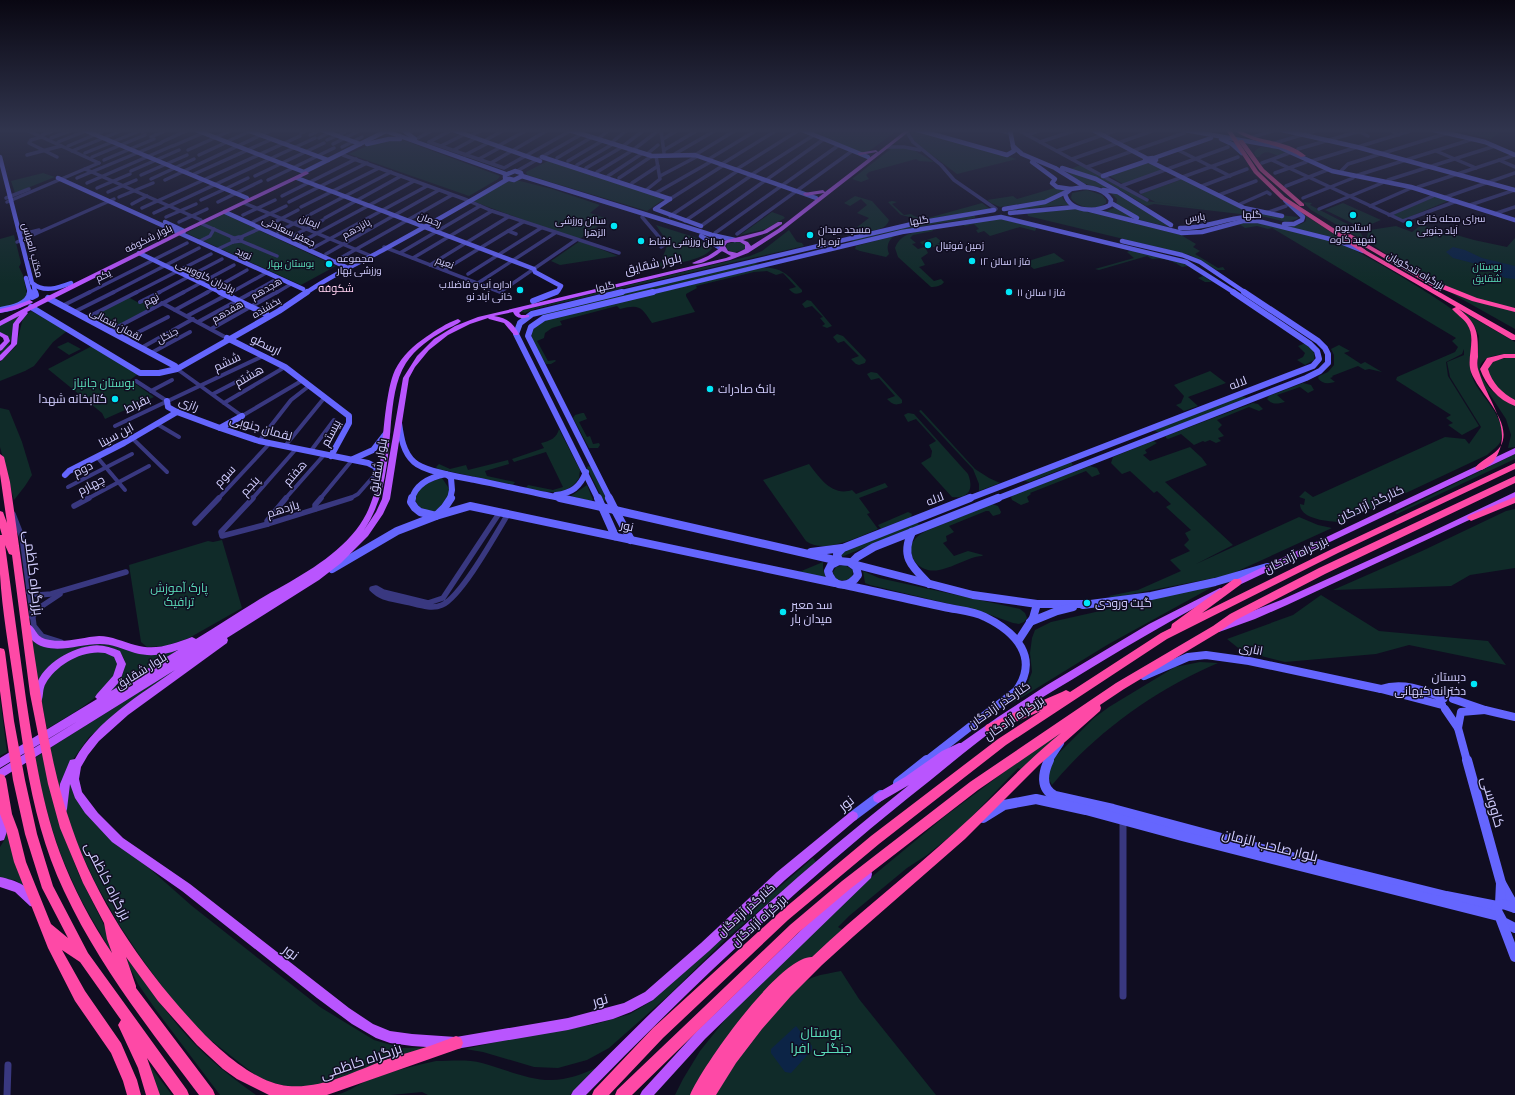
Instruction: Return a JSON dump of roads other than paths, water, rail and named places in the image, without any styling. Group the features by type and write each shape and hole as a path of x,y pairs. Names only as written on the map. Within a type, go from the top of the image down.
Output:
{"highway":[{"name":"بزرگراه تندگویان","path":"1265,181 1283,198 1364,252 1515,338"},
{"name":"بزرگراه تندگویان","path":"1275,181 1305,207 1332,225 1515,331"},
{"path":"1411,271 1459,294 1493,305 1515,310"},
{"path":"1416,282 1464,316 1476,335 1474,361 1475,372 1481,385 1502,417 1507,435 1503,448 1479,468"},
{"path":"1515,356 1504,356 1490,360 1484,369 1486,376 1493,387 1515,402"},
{"name":"بزرگراه کاظمی","path":"0,457 6,482 17,565 29,622 37,704 61,812 86,876 110,922 164,998 193,1034 239,1071 264,1087 288,1093 300,1094 326,1090 389,1066 434,1053 456,1043"},
{"name":"بزرگراه آزادگان","path":"599,1095 658,1033 784,916 836,872 1002,742 1164,636 1335,551 1515,466"},
{"path":"622,1095 794,929 904,839 974,786 1116,689 1216,629 1233,617 1268,598 1515,479"},
{"path":"1471,518 1515,500"},
{"path":"0,514 17,565"},
{"path":"0,538 27,740 48,832 64,877 87,922 112,965 208,1095"},
{"path":"1164,636 1180,622 1237,582"},
{"path":"0,652 9,721 19,780 31,834 48,888 84,957 182,1095"},
{"path":"990,728 1034,708 1082,689"},
{"path":"708,1095 721,1073 746,1039 795,982 821,957 973,824 1049,750 1116,689"},
{"path":"0,779 6,814 12,830 20,862 54,948 80,996 116,1048 130,1080 134,1095"},
{"path":"110,922 113,939 133,995"},
{"path":"46,928 66,946 84,957"},
{"path":"697,1095 709,1073 733,1038 788,975 821,957"},
{"path":"116,1004 143,1063 151,1084 152,1095"}],"main road":[{"name":"بلوار شکوفه","path":"0,322 71,283 287,181"},
{"name":"بلوار شکوفه","path":"201,221 225,212 245,200 290,181"},
{"name":"بلوار شقایق","path":"0,774 90,713 334,556 358,532 374,507 380,487 384,468 390,403 397,374 402,363 416,349 437,333 461,320 710,257 722,248 725,242 736,237 769,230 818,198 822,192 837,181"},
{"name":"بلوار شقایق","path":"0,763 90,713 256,615 316,578 357,545 371,529 379,516 386,499 406,378 411,367 419,356 430,345 455,328 480,318 728,260 763,242 840,181"},
{"path":"806,194 822,192"},
{"name":"بلوار شکوفه","path":"0,322 139,254 180,231"},
{"path":"722,248 730,254 744,252 749,247 748,245 736,237"},
{"path":"0,310 35,304"},
{"path":"0,360 14,344 18,320 35,304"},
{"path":"520,309 516,312 517,315 527,316"},
{"path":"480,318 497,318 505,320 510,324 516,334"},
{"path":"0,334 6,337 7,341 0,350"},
{"name":"کنارگذر آزادگان","path":"577,1095 641,1028 712,960 775,903 871,821 990,728 1044,691 1148,629 1237,582 1515,451"},
{"path":"1216,629 1240,621 1287,601 1471,518 1515,495"},
{"path":"61,812 69,773 75,759 88,741 114,717 165,683 256,615"},
{"path":"29,622 35,638 40,642 68,644 95,640 111,641 144,651 160,651 183,645 226,626"},
{"path":"37,704 42,682 59,662 71,655 85,650 101,648 113,651 122,665 120,673 90,713"},
{"name":"نور","path":"165,683 102,731 90,744 81,758 75,773 75,783 80,796 92,814 127,848 144,858 179,884 277,960 370,1029 400,1040 456,1043 568,1024 627,1008 649,996 705,947 781,876 853,816"},
{"path":"878,798 908,780 945,754 973,741"},
{"path":"0,836 6,814"},
{"path":"646,1095 701,1035 904,839"},
{"path":"0,882 13,884 22,889 37,906"}],"street":[{"name":"مکتب العباس","path":"2,181 9,200"},
{"name":"مکتب العباس","path":"0,310 20,304 27,299 30,294 5,181"},
{"path":"9,200 53,181"},
{"name":"نوید","path":"72,181 180,231 199,245 216,250 303,289"},
{"path":"87,183 91,181"},
{"path":"113,181 192,216 233,240"},
{"path":"97,188 113,181"},
{"path":"111,198 123,186 134,181"},
{"path":"142,208 202,181"},
{"path":"206,181 235,193 245,200"},
{"path":"154,213 222,181"},
{"path":"201,200 242,181"},
{"path":"253,222 332,181"},
{"path":"267,226 352,181"},
{"path":"278,232 373,181"},
{"path":"291,237 392,181"},
{"path":"414,181 508,217 619,253"},
{"path":"301,242 414,181"},
{"name":"بخشنده","path":"227,338 279,311 326,279 424,227 499,181"},
{"path":"525,181 553,188 716,241 722,240 720,237 713,234 546,181"},
{"path":"613,181 670,199"},
{"path":"632,184 636,181"},
{"path":"645,191 659,181"},
{"path":"654,194 675,181"},
{"path":"698,181 655,209 670,216 700,226 765,181"},
{"path":"670,216 722,181"},
{"path":"685,221 743,181"},
{"path":"770,181 818,198"},
{"path":"713,234 787,181"},
{"path":"713,234 736,237 811,181"},
{"path":"956,181 995,210 995,214 1001,217 1193,259 1277,313 1323,346"},
{"path":"1053,181 1052,183 1057,186 1069,190"},
{"path":"1072,181 1090,188"},
{"name":"پارس","path":"1098,181 1171,225"},
{"path":"1112,181 1147,200"},
{"path":"1121,186 1135,181"},
{"path":"1141,192 1172,181"},
{"path":"1192,181 1239,206 1266,214 1282,216"},
{"path":"1202,186 1216,181"},
{"path":"1219,195 1256,181"},
{"path":"1286,186 1299,181"},
{"path":"1318,181 1404,222 1457,201"},
{"path":"1303,198 1344,181"},
{"path":"1383,181 1418,188 1438,181"},
{"path":"1392,181 1497,213 1515,220"},
{"path":"1481,181 1515,190"},
{"path":"1447,198 1492,181"},
{"path":"218,202 261,182"},
{"path":"282,196 308,182"},
{"name":"رحمان","path":"308,182 534,268 535,272 562,286 558,291 533,301"},
{"path":"19,242 47,227 111,198 153,183"},
{"path":"1319,210 1382,183"},
{"path":"313,248 427,186"},
{"path":"1004,209 1045,202 1069,190 1079,187 1090,188"},
{"name":"پارس","path":"1090,188 1118,192"},
{"path":"1370,206 1410,188"},
{"path":"1090,210 1102,209 1111,203 1110,197 1096,189"},
{"name":"پانزدهم","path":"326,254 439,190"},
{"path":"1069,190 1065,197 1066,200 1077,207"},
{"path":"1470,205 1515,190"},
{"path":"1239,206 1270,194"},
{"path":"337,260 452,195"},
{"path":"132,204 147,196"},
{"path":"1389,215 1433,196"},
{"name":"پارس","path":"1111,203 1136,218 1184,228 1195,228 1241,217 1257,218 1287,224 1300,222 1303,219 1302,215 1283,198"},
{"name":"ایمان","path":"245,200 270,214 369,255"},
{"path":"243,216 275,200"},
{"path":"166,217 196,204"},
{"path":"400,253 480,206"},
{"path":"1266,214 1286,206"},
{"path":"1001,217 1008,216 1010,213 1024,211 1077,207"},
{"name":"گلها","path":"1077,207 1182,233 1202,232 1243,221 1258,221 1338,241 1364,252"},
{"path":"1497,213 1515,207"},
{"path":"179,222 207,209"},
{"path":"1004,209 1010,213 1025,218 1186,262 1222,284 1314,347 1323,346"},
{"name":"گلها","path":"527,316 539,311 912,224 1004,209"},
{"name":"مکتب العباس","path":"11,210 18,231 19,242 34,286 44,289 52,289 71,283"},
{"path":"413,258 492,211"},
{"path":"1024,211 1023,214 1025,218"},
{"name":"جعفر سعادتی","path":"225,212 346,267"},
{"path":"972,214 977,217 976,220"},
{"path":"430,265 465,242 508,217"},
{"path":"642,217 665,244 661,247"},
{"name":"گلها","path":"631,540 528,336 531,327 544,318 902,232 1001,217"},
{"path":"444,270 523,222"},
{"path":"18,231 27,233 47,227"},
{"path":"216,250 233,240 241,239 261,228"},
{"path":"468,274 540,228"},
{"path":"74,312 199,245 210,236 214,229"},
{"path":"508,231 516,234"},
{"path":"478,284 554,233"},
{"path":"702,236 722,248"},
{"path":"241,239 277,256"},
{"path":"534,268 576,240"},
{"path":"839,241 844,246"},
{"path":"153,260 187,243"},
{"name":"بخشنده","path":"35,304 140,373 152,375 160,374 176,367 278,308 323,276 386,248"},
{"name":"نعیم","path":"386,248 500,292 534,268"},
{"name":"برادران کاووسی","path":"139,254 266,314"},
{"path":"86,318 211,254"},
{"path":"140,302 222,259"},
{"name":"یکم","path":"62,306 153,260"},
{"path":"759,260 763,265"},
{"name":"نهم","path":"110,331 234,265"},
{"path":"175,310 247,270"},
{"path":"186,316 266,273"},
{"path":"198,322 274,281"},
{"path":"1222,284 1229,282"},
{"name":"هجدهم","path":"251,307 291,284"},
{"path":"30,294 32,297 36,295 34,286"},
{"path":"603,296 607,303"},
{"name":"لقمان شمالی","path":"48,298 176,367"},
{"name":"ارسطو","path":"162,303 285,367 349,416 350,420"},
{"name":"هفدهم","path":"211,329 251,307"},
{"path":"1270,316 1277,313"},
{"path":"527,316 517,325 516,334 604,507 615,536"},
{"path":"125,339 168,317"},
{"path":"141,348 193,319"},
{"name":"جنگل","path":"151,353 190,332"},
{"name":"لاله","path":"853,564 854,558 857,555 986,501 1089,463 1321,372 1329,362 1329,355 1323,346"},
{"name":"لاله","path":"803,552 843,548 1081,454 1313,366 1317,363 1319,355 1314,347"},
{"name":"ششم","path":"167,401 263,356"},
{"name":"لقمان جنوبی","path":"176,367 242,416 220,428"},
{"name":"هشتم","path":"224,403 285,367"},
{"path":"212,394 259,370"},
{"path":"537,373 545,371"},
{"path":"1298,372 1306,378"},
{"name":"رازی","path":"136,380 167,401 168,407 177,412 220,428"},
{"path":"151,391 172,380"},
{"path":"242,416 302,380"},
{"path":"259,441 291,400 309,386"},
{"path":"546,391 554,389"},
{"path":"1248,391 1256,397"},
{"path":"285,446 324,397"},
{"name":"بقراط","path":"115,426 167,401"},
{"path":"557,414 566,411"},
{"name":"ابن سینا","path":"65,475 69,471 132,438 177,412"},
{"name":"نور","path":"399,418 404,445 412,461 421,467 839,561"},
{"path":"310,452 334,420"},
{"name":"بیستم","path":"328,455 350,420"},
{"path":"157,424 179,437"},
{"name":"لقمان جنوبی","path":"220,428 259,441 368,463 376,467 380,487"},
{"path":"1146,430 1155,437"},
{"path":"315,509 316,505 353,459 373,450 387,432"},
{"path":"1126,437 1134,445"},
{"path":"132,438 167,472"},
{"path":"1116,441 1124,448"},
{"name":"سوم","path":"195,523 270,443"},
{"name":"پنجم","path":"222,536 221,532 296,449"},
{"path":"106,468 132,454"},
{"path":"1081,454 1089,463"},
{"name":"هفتم","path":"268,524 271,515 328,455"},
{"path":"97,457 125,490"},
{"path":"1071,458 1080,466"},
{"path":"118,482 149,466"},
{"name":"دوم","path":"68,487 106,468"},
{"path":"550,496 567,494 573,491 583,482 586,472"},
{"path":"444,473 451,478 453,495 446,506 436,516 418,511 412,504 411,498 416,488 434,476 444,473"},
{"name":"یازدهم","path":"222,536 268,524 349,499 358,494 373,477"},
{"path":"1018,479 1026,486"},
{"name":"چهارم","path":"74,506 118,482"},
{"path":"1010,482 1017,489"},
{"path":"980,494 986,501"},
{"path":"968,498 975,506"},
{"path":"9,502 22,537 29,592 29,622"},
{"name":"نور","path":"316,578 397,531 436,516 470,506 797,576 835,582"},
{"path":"500,512 443,598 428,603 383,592 376,588 372,590 380,596 425,606 436,607 444,605 463,584 508,514"},
{"path":"919,517 926,526"},
{"path":"912,532 905,545 906,555 911,564 929,585"},
{"path":"839,561 838,554 843,548"},
{"path":"853,564 858,571 857,579 850,584 845,585 831,580 828,572 831,565 839,561 844,561 929,585 973,595 1037,604 1088,604"},
{"path":"1030,622 1057,610 1088,604 1151,596 1214,582 1276,564"},
{"path":"29,592 38,595 66,590 126,572"},
{"name":"نور","path":"845,585 984,616 1004,628 1018,641 1026,661 1024,680 1016,691 853,816"},
{"path":"29,622 42,606 66,590"},
{"path":"1018,641 1033,618 1037,604"},
{"name":"اناری","path":"1116,689 1188,657 1206,655 1236,658 1381,689 1389,686 1419,690 1444,704"},
{"path":"1453,699 1460,706 1458,728"},
{"path":"1444,704 1453,699 1485,710 1515,717"},
{"path":"1444,704 1456,714 1460,712 1485,710"},
{"path":"1444,704 1458,728"},
{"name":"کاووسی","path":"1458,728 1501,883 1515,908"},
{"name":"بلوار صاحب الزمان","path":"1065,736 1047,763 1044,775 1047,789 1056,797 1500,918 1509,926 1515,928"},
{"name":"بلوار صاحب الزمان","path":"973,824 1004,805 1036,798 1123,816 1345,872 1473,902 1498,905 1507,904 1515,908"},
{"path":"1122,996 1123,816"},
{"name":"کاووسی","path":"1501,883 1498,905 1496,909 1515,957"},
{"path":"7,1095 8,1065"}],"water":[{"path":"1453,247 1465,250 1482,258 1515,266 1515,279 1505,278 1484,266 1453,258 1446,252"},
{"path":"796,1026 812,1046 812,1050 791,1073 785,1072 771,1053 771,1049"}],"place":[{"name":"استادیوم شهید کاوه","path":"1353,215"},
{"name":"سرای محله خانی آباد جنوبی","path":"1409,224"},
{"name":"سالن ورزشی الزهرا","path":"614,226"},
{"name":"مسجد میدان تره بار","path":"810,235"},
{"name":"سالن ورزشی نشاط","path":"641,241"},
{"name":"زمین فوتبال","path":"928,245"},
{"name":"فاز ۱ سالن ۱۲","path":"972,261"},
{"name":"مجموعه ورزشی بهار","path":"329,264"},
{"name":"اداره آب و فاضلاب خانی آباد نو","path":"520,290"},
{"name":"فاز ۱ سالن ۱۱","path":"1009,292"},
{"name":"بانک صادرات","path":"710,389"},
{"name":"کتابخانه شهدا","path":"115,399"},
{"name":"گیت ورودی","path":"1087,603"},
{"name":"سد معبر میدان بار","path":"783,612"},
{"name":"دبستان دخترانه کیهانی","path":"1474,684"}],"district":[{"name":"شکوفه","path":"336,288"}],"park label":[{"name":"بوستان بهار","path":"291,263"},
{"name":"بوستان شقایق","path":"1487,272"},
{"name":"بوستان جانباز","path":"104,383"},
{"name":"پارک آموزش ترافیک","path":"179,595"},
{"name":"بوستان جنگلی افرا","path":"821,1040"}]}
